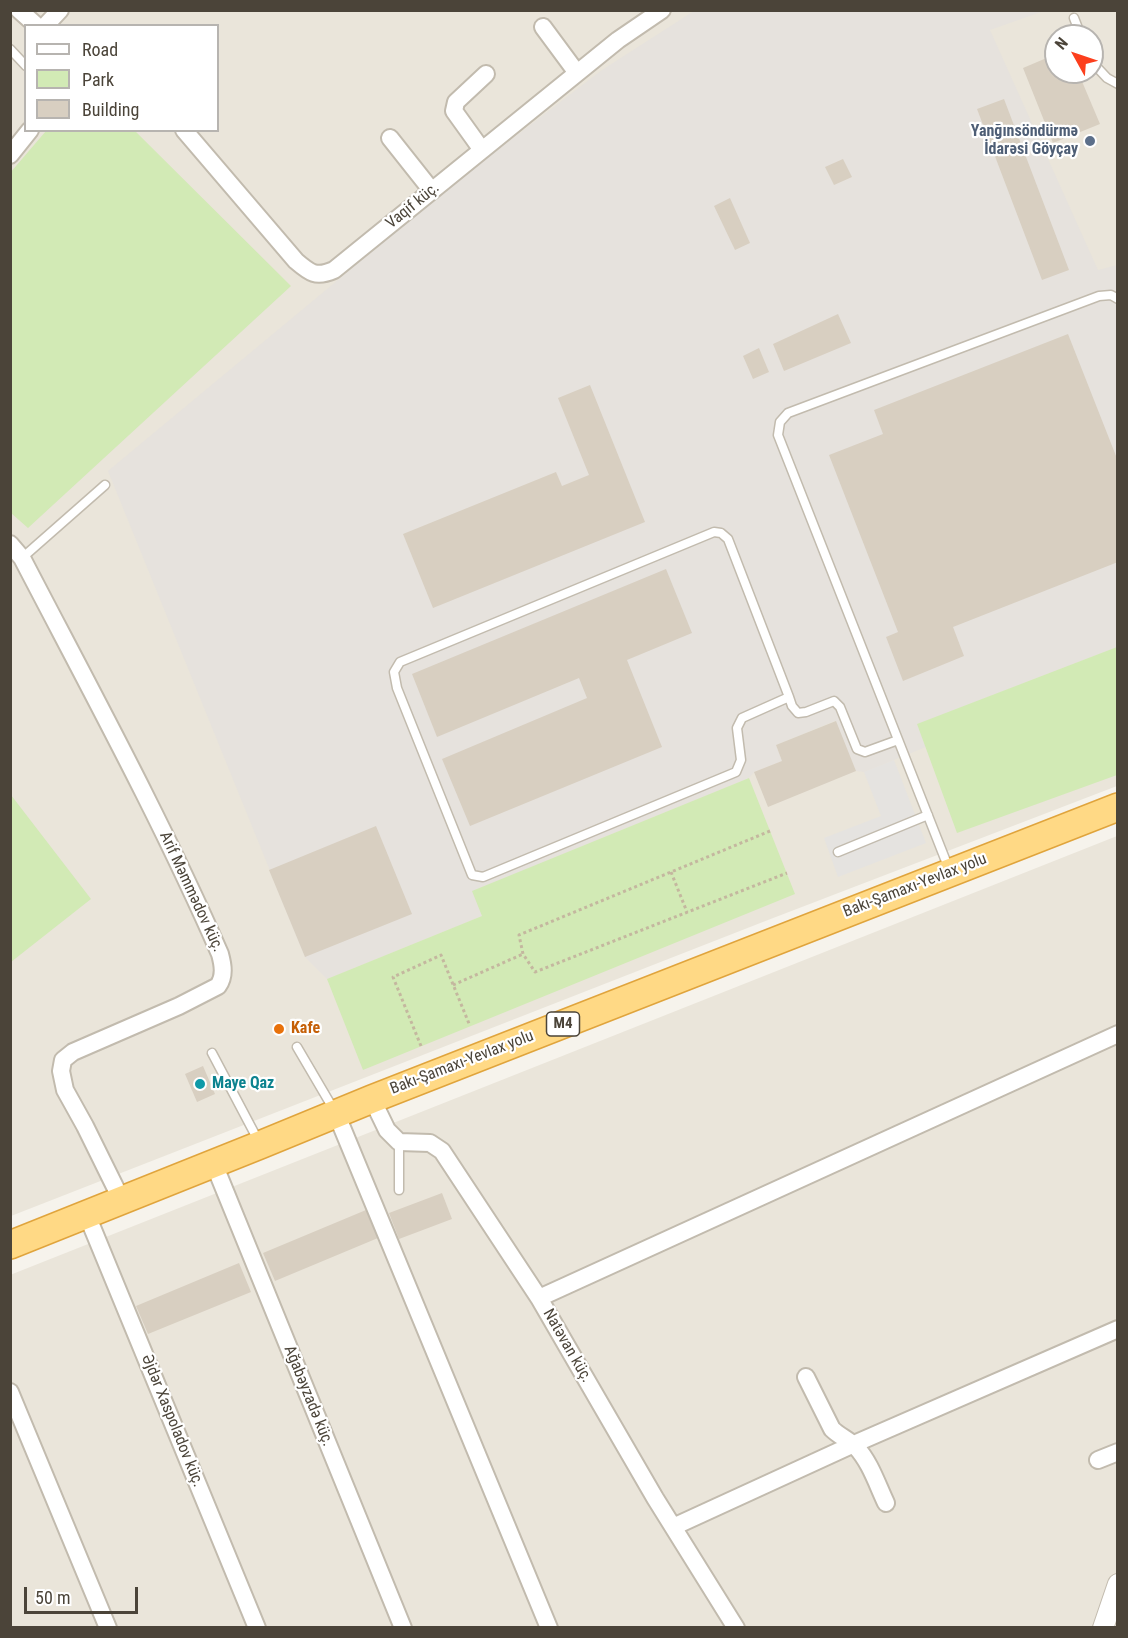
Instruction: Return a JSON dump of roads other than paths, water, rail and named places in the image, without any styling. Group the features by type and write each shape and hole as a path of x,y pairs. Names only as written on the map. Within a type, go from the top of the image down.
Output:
{"highway":[{"name":"Bakı-Şamaxı-Yevlax yolu","path":"10,1245 336,1113 1118,807"}],"street":[{"path":"19,10 35,24"},
{"path":"47,24 60,10"},
{"name":"Vaqif küç.","path":"186,132 296,261 308,271 324,274 334,270 618,40 662,10"},
{"path":"543,27 577,73"},
{"path":"482,150 454,111 456,102 486,74"},
{"path":"10,154 28,132"},
{"path":"390,138 432,190"},
{"name":"Arif Məmmədov küç.","path":"10,544 22,558 152,809 195,896 222,963 222,980 218,986 179,1006 73,1052 63,1060 61,1071 65,1090 123,1201"},
{"path":"539,1298 1118,1034"},
{"path":"372,1099 387,1130 399,1142"},
{"path":"336,1113 549,1628"},
{"name":"Natəvan küç.","path":"399,1142 430,1143 442,1151 539,1298 673,1527 736,1628"},
{"name":"Ağabəyzadə küç.","path":"214,1164 403,1628"},
{"name":"Əjdər Xaspoladov küç.","path":"87,1215 257,1628"},
{"path":"673,1527 854,1444 1118,1329"},
{"path":"806,1377 832,1429 839,1436 854,1444 864,1458 886,1503"},
{"path":"10,1392 108,1628"},
{"path":"1098,1460 1118,1452"},
{"path":"1103,1628 1118,1584"}],"lane":[{"path":"1074,18 1076,24"},
{"path":"10,49 24,64"},
{"path":"1104,75 1118,84"},
{"path":"950,872 778,435 780,422 788,413 1099,296 1111,295 1118,299"},
{"path":"22,558 105,484"},
{"path":"789,697 742,718 737,728 741,760 736,772 483,877 472,874 397,688 394,672 400,662 714,532 721,533 728,539 789,697 792,706 798,713 834,701 840,707 857,749 865,752 898,740"},
{"path":"838,852 928,815"},
{"path":"297,1047 336,1113"},
{"path":"212,1053 261,1145"},
{"path":"399,1142 399,1190"}],"place":[{"name":"Yanğınsöndürmə İdarəsi Göyçay","path":"1090,141"},
{"name":"Kafe","path":"279,1029"},
{"name":"Maye Qaz","path":"200,1084"}]}
